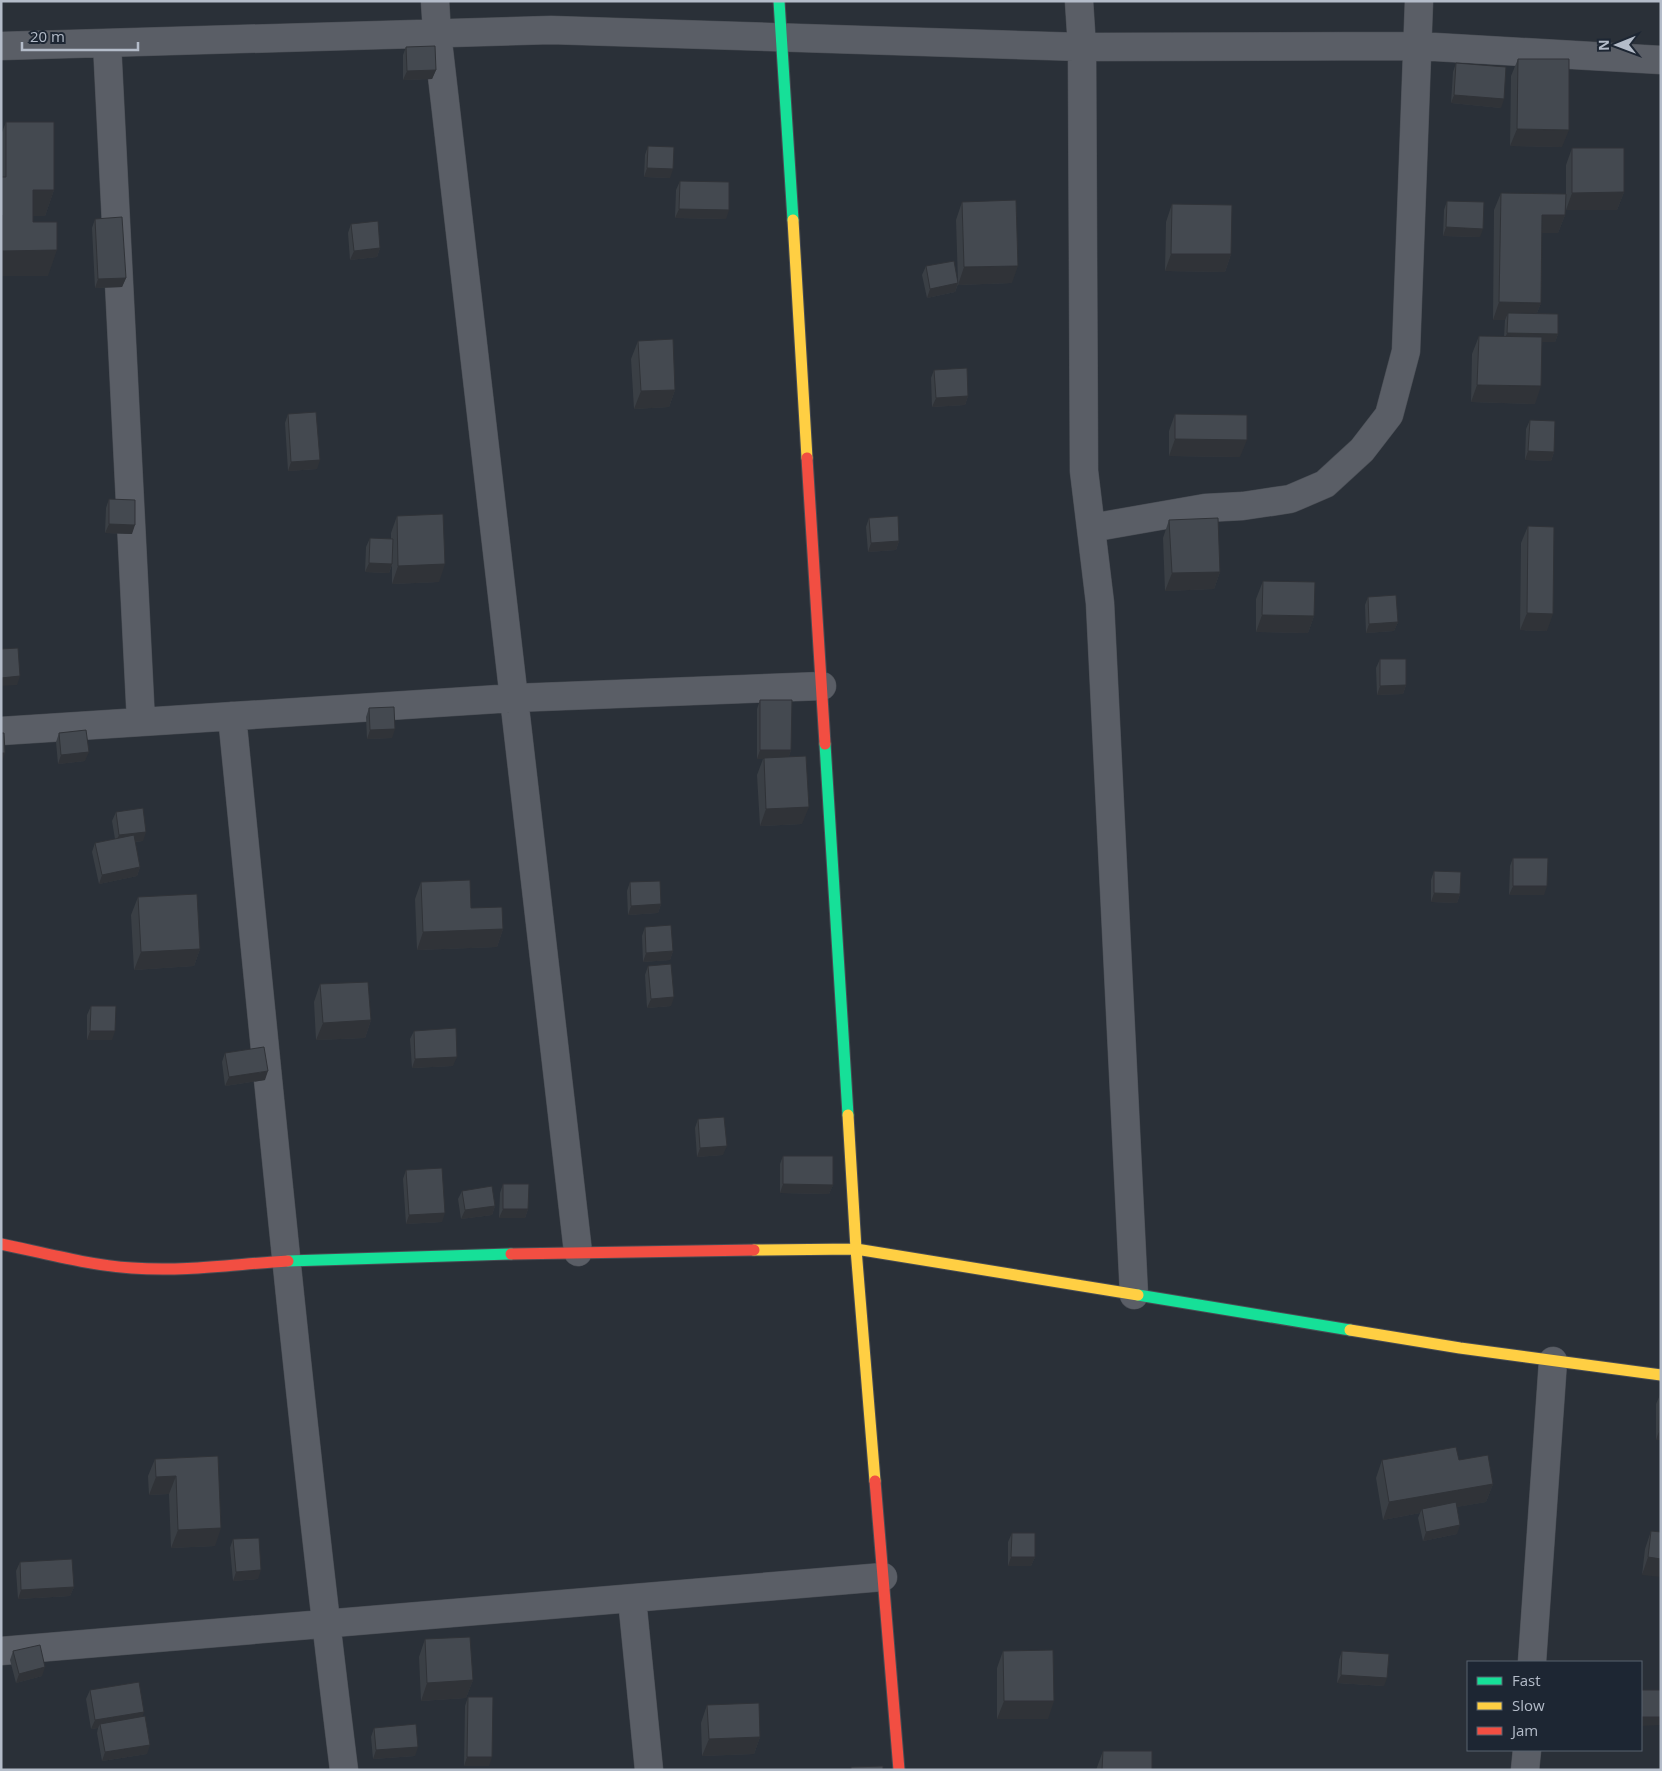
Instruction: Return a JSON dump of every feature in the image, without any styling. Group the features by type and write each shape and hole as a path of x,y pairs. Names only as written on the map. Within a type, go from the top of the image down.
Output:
{"street":[{"path":"435,1 437,33 578,1252"},
{"path":"779,1 856,1250 899,1770"},
{"path":"1079,1 1082,47 1084,472 1100,603 1134,1295"},
{"path":"1091,528 1205,508 1243,506 1290,499 1325,484 1362,450 1389,415 1406,351 1419,1"},
{"path":"1,46 551,30 1082,47 1418,46 1661,60"},
{"path":"107,43 141,722"},
{"path":"1,731 514,698 822,686"},
{"path":"232,716 286,1261 344,1770"},
{"path":"1,1244 72,1259 132,1268 193,1268 286,1261 578,1252 856,1250 1450,1346 1661,1376"},
{"path":"1532,1661 1553,1360"},
{"path":"1,1651 883,1578"},
{"path":"632,1599 649,1770"},
{"path":"1525,1770 1526,1751"}],"building":[{"path":"435,46 436,70 407,71 406,47"},
{"path":"1518,59 1569,59 1569,130 1517,129"},
{"path":"1456,63 1506,67 1504,99 1454,95"},
{"path":"6,122 54,122 54,190 33,190 33,222 57,222 57,250 2,251 1,177 6,177"},
{"path":"648,146 674,147 673,169 647,168"},
{"path":"1572,148 1624,148 1624,192 1572,193"},
{"path":"680,181 729,182 729,210 679,209"},
{"path":"1501,193 1566,194 1565,215 1542,215 1541,303 1499,302"},
{"path":"1016,200 1018,266 964,267 962,202"},
{"path":"1447,201 1484,202 1483,229 1446,227"},
{"path":"1172,204 1232,205 1231,254 1171,254"},
{"path":"122,217 126,278 98,279 95,219"},
{"path":"378,221 380,248 354,251 351,224"},
{"path":"954,261 958,283 930,289 926,266"},
{"path":"1508,313 1558,314 1558,334 1507,333"},
{"path":"1479,336 1542,337 1541,386 1477,385"},
{"path":"673,339 675,390 641,391 638,341"},
{"path":"967,368 968,396 936,398 934,370"},
{"path":"316,412 320,460 291,462 288,414"},
{"path":"1175,414 1247,415 1247,440 1175,439"},
{"path":"1530,420 1555,421 1554,452 1528,451"},
{"path":"109,499 135,500 135,525 109,524"},
{"path":"443,514 445,564 398,566 397,516"},
{"path":"898,516 899,541 871,543 869,518"},
{"path":"1218,518 1220,572 1172,573 1169,520"},
{"path":"1528,526 1554,527 1553,614 1527,613"},
{"path":"370,538 393,539 392,564 369,563"},
{"path":"1263,581 1315,582 1314,616 1262,615"},
{"path":"1396,595 1398,622 1369,624 1368,597"},
{"path":"18,648 20,676 1,678 1,649"},
{"path":"1380,659 1406,659 1406,685 1380,686"},
{"path":"760,700 792,700 791,750 760,750"},
{"path":"394,707 395,729 370,730 369,708"},
{"path":"86,730 89,752 61,755 59,733"},
{"path":"1,733 4,733 5,753 1,753"},
{"path":"806,756 809,807 766,809 764,758"},
{"path":"143,808 146,832 119,835 116,812"},
{"path":"134,835 140,867 102,875 95,843"},
{"path":"1513,858 1548,858 1547,886 1513,886"},
{"path":"1434,871 1461,872 1460,894 1434,893"},
{"path":"470,880 471,908 502,907 503,929 423,932 421,882"},
{"path":"660,881 661,904 631,906 630,882"},
{"path":"197,894 200,949 141,952 138,897"},
{"path":"671,925 673,951 646,953 645,927"},
{"path":"671,964 674,997 651,999 648,966"},
{"path":"368,982 371,1020 323,1023 320,984"},
{"path":"91,1006 116,1006 115,1031 90,1031"},
{"path":"456,1028 457,1057 415,1059 414,1031"},
{"path":"264,1047 268,1071 229,1077 225,1053"},
{"path":"724,1117 727,1146 700,1148 698,1119"},
{"path":"783,1156 833,1156 833,1185 783,1184"},
{"path":"442,1168 445,1213 409,1215 406,1170"},
{"path":"503,1184 529,1184 528,1209 503,1209"},
{"path":"492,1186 495,1206 465,1210 462,1191"},
{"path":"1660,1395 1661,1431 1659,1431"},
{"path":"1456,1447 1459,1460 1488,1455 1493,1484 1389,1502 1382,1460"},
{"path":"218,1456 221,1528 178,1530 176,1476 156,1477 155,1459"},
{"path":"1456,1502 1460,1525 1426,1532 1422,1509"},
{"path":"1651,1531 1661,1532 1661,1559 1648,1557"},
{"path":"1012,1533 1035,1533 1035,1557 1011,1557"},
{"path":"259,1538 261,1570 236,1572 233,1539"},
{"path":"72,1559 74,1587 21,1590 20,1562"},
{"path":"470,1637 473,1680 427,1683 425,1639"},
{"path":"40,1645 45,1667 19,1674 13,1651"},
{"path":"1053,1650 1054,1701 1004,1701 1003,1651"},
{"path":"1342,1651 1389,1654 1387,1678 1341,1675"},
{"path":"139,1682 144,1712 95,1720 90,1690"},
{"path":"1642,1690 1661,1690 1661,1717 1642,1717"},
{"path":"468,1697 493,1697 492,1757 467,1757"},
{"path":"759,1703 760,1737 709,1739 707,1705"},
{"path":"145,1716 150,1745 105,1752 100,1724"},
{"path":"416,1724 418,1747 376,1750 374,1728"},
{"path":"1103,1751 1152,1751 1152,1770 1102,1770"},
{"path":"883,1766 883,1770 851,1770 851,1767"}],"traffic: fast":[{"path":"779,1 793,220"},
{"path":"825,744 848,1115"},
{"path":"288,1261 511,1254"},
{"path":"1138,1295 1350,1330"}],"traffic: slow":[{"path":"793,220 807,458"},
{"path":"848,1115 856,1249 875,1481"},
{"path":"754,1250 856,1249 1138,1295"},
{"path":"1350,1330 1460,1348 1661,1375"}],"traffic: jam":[{"path":"807,458 825,744"},
{"path":"1,1244 83,1261 132,1268 191,1268 288,1261"},
{"path":"511,1254 754,1250"},
{"path":"875,1481 899,1770"}]}
